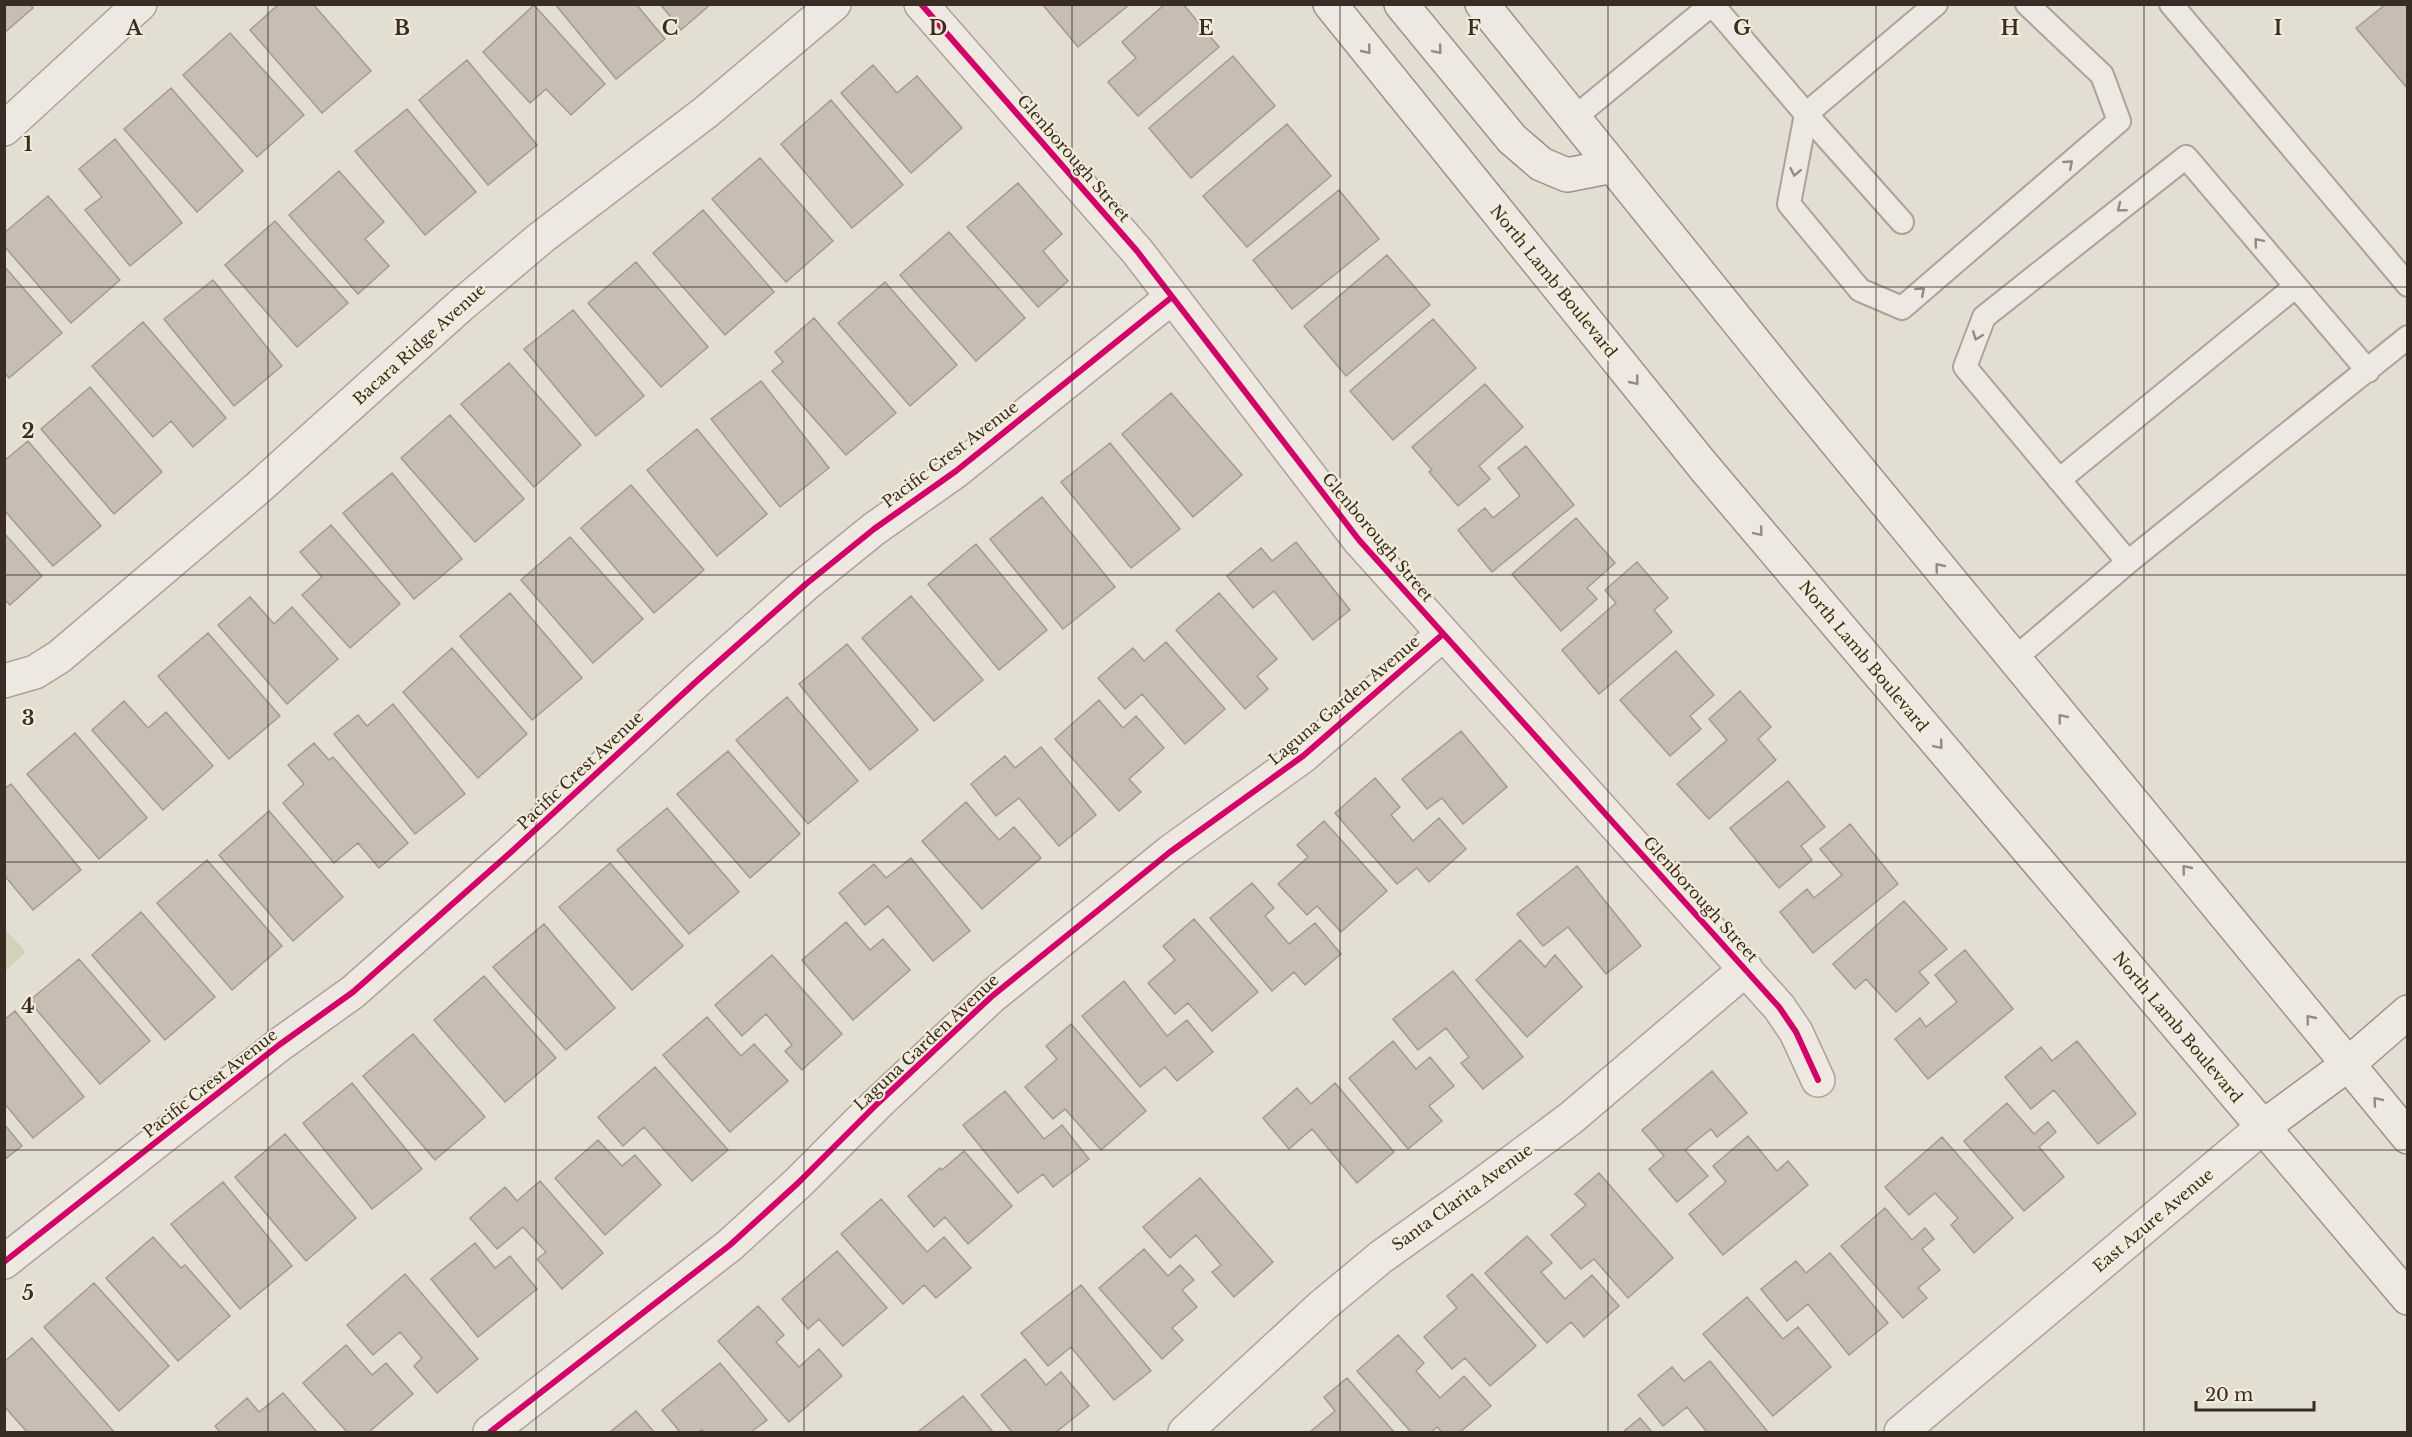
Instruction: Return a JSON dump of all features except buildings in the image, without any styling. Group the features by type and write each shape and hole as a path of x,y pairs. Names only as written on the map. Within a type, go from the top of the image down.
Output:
{"street":[{"path":"4,129 140,4"},
{"name":"Bacara Ridge Avenue","path":"4,681 35,672 59,657 259,488 496,275 542,237 723,99 834,4"},
{"name":"Glenborough Street","path":"921,4 1137,251 1359,540 1779,1006 1796,1032 1818,1080"},
{"name":"North Lamb Boulevard","path":"1330,4 1704,467 2408,1298"},
{"path":"1401,4 1512,139 1541,164 1567,175 1612,166"},
{"path":"1482,4 2014,659 2408,1137"},
{"name":"Pacific Crest Avenue","path":"4,1262 270,1052 353,992 806,584 874,529 956,471 1172,297"},
{"name":"Laguna Garden Avenue","path":"490,1432 730,1245 798,1183 885,1096 991,997 1170,852 1303,756 1443,634"},
{"name":"Santa Clarita Avenue","path":"1185,1432 1322,1306 1381,1257 1570,1118 1746,969"},
{"name":"East Azure Avenue","path":"1901,1432 2262,1127 2347,1065 2408,1012"}],"lane":[{"path":"1936,4 1806,114 1789,204 1860,290 1902,308 2119,121 2102,75 2027,4"},
{"path":"2171,4 2408,285"},
{"path":"1574,118 1712,5 1902,222"},
{"path":"2128,562 1965,367 1984,317 2186,156 2368,371"},
{"path":"2059,480 2296,286"},
{"path":"2014,659 2128,562 2408,337"}],"green space":[{"path":"4,928 26,952 5,971 4,971"}],"cycle path":[{"path":"921,4 1137,251 1359,540 1779,1007 1796,1032 1818,1080"},
{"path":"4,1262 279,1045 353,992 806,584 874,529 956,471 1172,297"},
{"path":"490,1432 730,1245 798,1183 877,1104 991,997 1170,852 1303,756 1443,634"}]}
